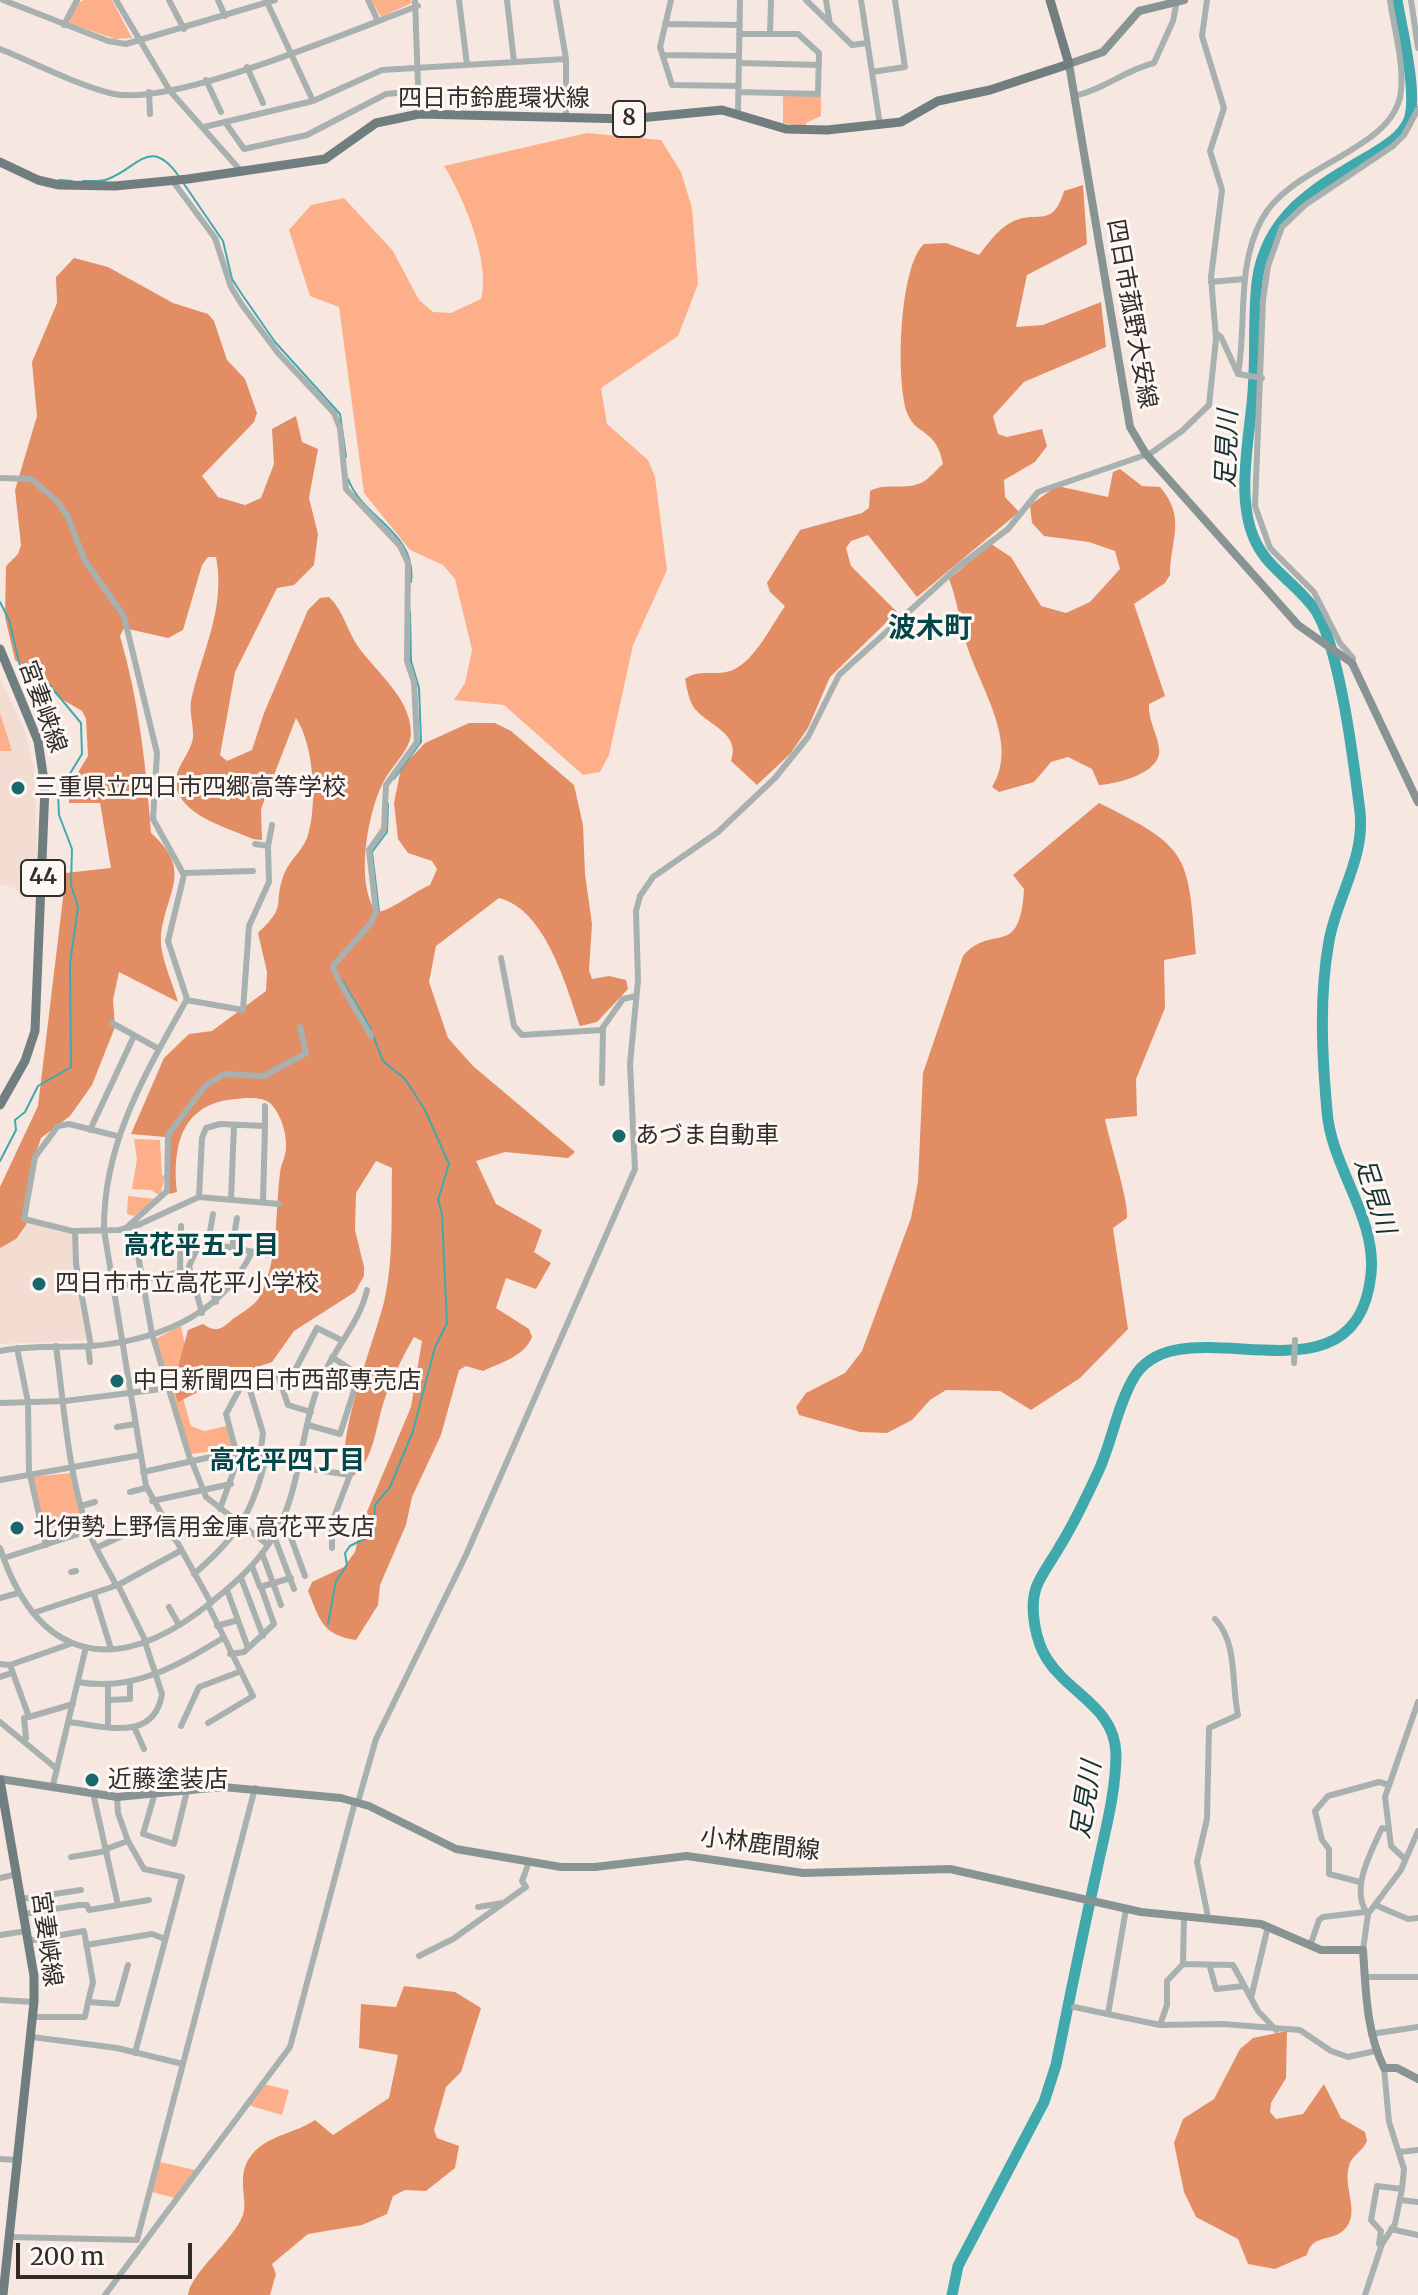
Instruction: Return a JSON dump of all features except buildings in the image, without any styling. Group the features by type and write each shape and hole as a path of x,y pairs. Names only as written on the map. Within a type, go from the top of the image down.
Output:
{"main road":[{"path":"1050,0 1069,64 1103,52 1139,11 1180,1"},
{"name":"四日市菰野大安線","path":"1069,64 1126,410 1137,442 1311,636 1352,663"},
{"name":"四日市鈴鹿環状線","path":"0,162 38,180 59,185 115,186 188,179 325,159 376,123 419,114 629,119 706,109 738,113 799,131 880,125 910,119 938,101 990,90 1069,64"},
{"name":"宮妻峡線","path":"0,649 38,741 45,800 35,1031 25,1061 0,1105"},
{"path":"1352,663 1418,802"},
{"name":"宮妻峡線","path":"0,1779 28,1936 34,2002 10,2237 4,2255 3,2295"},
{"name":"小林鹿間線","path":"0,1779 117,1797 255,1788 357,1802 456,1849 583,1868 687,1856 803,1873 938,1868 1126,1909 1268,1926 1310,1946 1331,1951 1363,1950"},
{"path":"1363,1950 1375,2051 1384,2068 1397,2068 1418,2079"}],"street":[{"path":"3,0 108,41 139,42 270,1 313,101"},
{"path":"64,25 77,0"},
{"path":"116,0 170,91 241,171"},
{"path":"169,0 184,29"},
{"path":"218,0 225,16"},
{"path":"368,0 378,21"},
{"path":"459,0 467,65"},
{"path":"507,0 514,62"},
{"path":"556,0 566,59 566,119"},
{"path":"671,0 660,47 672,85 818,94 819,53 798,34 739,34"},
{"path":"738,113 740,0"},
{"path":"770,34 771,0"},
{"path":"806,0 852,45 867,43"},
{"path":"826,0 830,24"},
{"path":"861,0 880,125"},
{"path":"872,72 905,67 895,0"},
{"path":"105,2295 290,2047 376,1739 466,1555 629,1188 635,1169 630,1064 636,996 636,911 640,896 653,877 718,832 786,767 808,737 839,675 958,567 1008,529 1043,488 1146,454 1168,442 1209,405 1216,332 1211,282 1222,190 1210,151 1224,108 1202,36 1207,0"},
{"path":"1238,374 1244,279 1252,238 1263,217 1284,190 1386,126 1397,108 1401,75 1390,0"},
{"path":"1411,0 1418,48"},
{"path":"1074,96 1092,92 1127,71 1154,63 1180,1"},
{"path":"0,49 115,94 170,91 291,53 378,21 416,3 419,114"},
{"path":"665,24 740,25"},
{"path":"663,55 819,65"},
{"path":"204,127 313,101 382,70 566,59"},
{"path":"247,67 263,103"},
{"path":"206,80 221,112"},
{"path":"225,152 307,135 386,94 419,91"},
{"path":"149,92 150,114"},
{"path":"1352,663 1353,658 1340,643 1314,592 1270,548 1255,506 1264,285 1282,227 1305,205 1393,146 1404,135 1418,109"},
{"path":"225,122 243,148"},
{"path":"175,180 215,238 231,287 242,305 278,353 334,413 340,428 346,489 400,546 408,563 407,661 414,682 417,742 386,785 384,829 369,850 377,903 373,919 333,966 334,975 349,993 371,1036"},
{"path":"1211,282 1244,279"},
{"path":"1216,332 1238,374"},
{"path":"1238,374 1262,378"},
{"path":"0,478 31,479 57,501 68,517 85,561 124,616 157,753 153,819 184,873 168,941 186,1000 117,1136 105,1191 104,1230 146,1488 194,1574 230,1654 253,1696 208,1723"},
{"path":"186,1000 243,1010 249,926 269,882 268,846 272,825"},
{"path":"255,844 268,846"},
{"path":"184,873 253,871"},
{"path":"501,958 519,1034 603,1028"},
{"path":"602,1083 603,1028 623,999 636,996"},
{"path":"112,1023 159,1049"},
{"path":"129,1228 167,1191 168,1135 200,1091 224,1074 264,1076 306,1053 300,1027"},
{"path":"90,1130 134,1036"},
{"path":"263,1202 265,1106"},
{"path":"117,1136 66,1124 58,1126 32,1165 24,1219 75,1231 104,1230 129,1228 199,1197 279,1204"},
{"path":"199,1197 204,1130 215,1124 265,1126"},
{"path":"231,1199 234,1125"},
{"path":"208,1243 213,1214"},
{"path":"232,1248 237,1218"},
{"path":"180,1272 181,1226"},
{"path":"129,1228 143,1281 152,1334 200,1489 220,1509 268,1545"},
{"path":"75,1231 76,1264 90,1362"},
{"path":"202,1313 190,1270 192,1255 198,1247 208,1243 275,1256"},
{"path":"0,1351 89,1346 152,1334 202,1313 216,1302 233,1284 252,1252"},
{"path":"112,1288 190,1270"},
{"path":"210,1283 216,1302"},
{"path":"0,1548 18,1593 33,1613 70,1644 111,1649 146,1642 179,1625 209,1604 241,1578 274,1536 298,1465 319,1383 367,1290"},
{"path":"292,1376 317,1328 341,1340"},
{"path":"1294,1341 1294,1362"},
{"path":"56,1346 73,1469 88,1531 146,1642 162,1694 160,1704 149,1721 135,1729 69,1722"},
{"path":"17,1348 28,1402 30,1476 46,1545"},
{"path":"308,1425 340,1434 359,1375 332,1357"},
{"path":"246,1377 277,1372 319,1383"},
{"path":"277,1372 288,1405 311,1412"},
{"path":"220,1509 231,1484 237,1453 226,1414 246,1377"},
{"path":"194,1574 242,1525 254,1503 263,1456 263,1433 246,1377"},
{"path":"0,1403 65,1401 169,1388"},
{"path":"117,1427 135,1424"},
{"path":"143,1472 191,1459 237,1453 350,1475 332,1522 332,1548"},
{"path":"0,1480 141,1455"},
{"path":"152,1501 231,1484"},
{"path":"130,1492 146,1488"},
{"path":"81,1506 95,1502"},
{"path":"283,1516 305,1576"},
{"path":"96,1548 161,1518"},
{"path":"173,1538 197,1524"},
{"path":"3,1560 88,1531"},
{"path":"274,1536 294,1589"},
{"path":"33,1613 117,1585 180,1551"},
{"path":"262,1553 281,1605"},
{"path":"285,1559 298,1555"},
{"path":"230,1654 248,1648 274,1624 252,1566"},
{"path":"241,1578 263,1636"},
{"path":"261,1587 291,1578"},
{"path":"227,1590 248,1648"},
{"path":"0,1598 18,1593"},
{"path":"94,1594 111,1649"},
{"path":"217,1626 237,1618 265,1600"},
{"path":"169,1607 179,1625"},
{"path":"237,1618 257,1617"},
{"path":"1208,1917 1197,1862 1207,1819 1209,1728 1238,1715 1230,1649 1222,1627 1215,1619"},
{"path":"78,1682 108,1685 130,1683 156,1675 223,1638"},
{"path":"0,1677 11,1669 70,1644"},
{"path":"53,1785 86,1647"},
{"path":"0,1664 11,1669 29,1717"},
{"path":"181,1726 199,1687 239,1672"},
{"path":"108,1700 130,1699 130,1683"},
{"path":"108,1685 108,1726"},
{"path":"1405,1859 1391,1846 1386,1784 1398,1762 1418,1702"},
{"path":"26,1738 24,1718 73,1704"},
{"path":"1413,1718 1418,1725"},
{"path":"0,1722 57,1769"},
{"path":"135,1729 144,1749"},
{"path":"1360,1882 1329,1874 1329,1849 1322,1840 1315,1811 1328,1796 1379,1782 1386,1784"},
{"path":"137,2240 255,1788"},
{"path":"155,1793 143,1834 174,1844 187,1791"},
{"path":"93,1793 118,1905"},
{"path":"117,1797 119,1818 144,1869 182,1877 135,2053"},
{"path":"1363,1950 1367,1913 1360,1882 1382,1828 1388,1829"},
{"path":"1310,1946 1313,1932 1323,1917 1367,1913 1375,1905 1405,1859 1418,1831"},
{"path":"71,1857 107,1850 128,1841"},
{"path":"419,1956 453,1939 526,1887 522,1881 529,1862"},
{"path":"0,1878 17,1874"},
{"path":"21,1899 81,1890"},
{"path":"24,1914 79,1905 87,1905 89,1910 149,1900"},
{"path":"478,1907 503,1903"},
{"path":"1375,1905 1408,1919 1418,1918"},
{"path":"1108,2014 1126,1909"},
{"path":"1160,2025 1167,2005 1167,1981 1183,1964 1184,1917"},
{"path":"1251,1998 1268,1926"},
{"path":"0,1935 84,1931 93,1982 85,2017 34,2017"},
{"path":"86,1945 152,1934 165,1939"},
{"path":"1183,1964 1210,1967 1233,1965 1258,2011 1276,2030"},
{"path":"88,2002 117,2004 128,1965"},
{"path":"1210,1967 1216,1989 1244,1986"},
{"path":"1365,1977 1418,1977"},
{"path":"0,2000 34,2002"},
{"path":"1074,2007 1160,2025 1223,2024 1300,2030 1331,2051 1348,2057 1375,2051"},
{"path":"1371,2034 1418,2027"},
{"path":"32,2037 183,2064"},
{"path":"1365,2295 1395,2224 1404,2169 1389,2122 1384,2068"},
{"path":"1400,2152 1418,2150"},
{"path":"0,2159 19,2160"},
{"path":"1378,2248 1381,2231 1371,2220 1377,2186 1402,2189"},
{"path":"1401,2200 1418,2202"},
{"path":"1391,2229 1418,2235"},
{"path":"10,2237 146,2240"}],"shaded area":[{"path":"84,0 112,0 132,38 115,39 69,23 75,4"},
{"path":"371,0 411,0 412,3 381,17"},
{"path":"783,96 821,96 821,116 806,123 806,127 783,123"},
{"path":"587,133 661,140 681,172 692,208 698,284 678,336 601,388 607,424 648,460 655,477 667,570 633,645 609,755 600,772 583,775 504,705 454,700 465,683 472,650 455,579 443,565 410,550 364,493 339,307 310,296 289,230 311,205 344,198 393,251 419,300 433,312 451,313 481,299 483,284 474,231 444,166"},
{"path":"1083,185 1087,244 1027,275 1016,327 1043,325 1101,302 1106,347 1024,382 993,416 998,434 1007,437 1042,429 1047,446 1035,462 1004,480 1005,497 1019,512 917,597 868,535 851,541 846,548 851,566 897,612 830,677 808,728 790,754 757,785 731,761 732,743 728,737 693,706 685,679 696,674 733,670 756,650 785,606 770,592 767,583 800,530 862,513 869,508 870,491 916,485 943,464 936,444 908,415 902,378 905,300 909,276 924,244 946,243 979,255 1005,226 1028,217 1049,215 1064,191"},
{"path":"74,258 108,267 173,303 208,314 214,321 227,360 245,379 257,413 254,422 202,476 218,497 245,505 261,498 274,464 272,429 296,416 302,442 318,449 309,498 318,534 314,565 294,585 277,588 235,672 220,755 227,761 252,750 264,713 308,610 320,598 329,597 357,645 398,696 405,708 411,733 404,752 378,794 369,828 366,884 377,912 430,885 437,869 432,861 408,853 398,839 394,803 401,768 425,743 469,723 495,723 511,731 574,785 583,825 585,874 592,924 589,970 592,979 609,976 626,980 628,989 597,1022 580,1026 561,971 542,933 530,917 499,898 436,946 429,982 448,1038 473,1066 575,1152 568,1158 505,1152 476,1161 496,1204 542,1230 534,1252 551,1263 536,1289 506,1278 496,1308 529,1329 532,1337 524,1349 504,1362 483,1371 466,1366 459,1370 441,1435 412,1497 406,1525 380,1585 378,1605 356,1640 329,1630 319,1618 308,1591 312,1582 344,1567 355,1552 361,1526 411,1407 422,1341 414,1337 387,1393 368,1456 356,1474 347,1480 344,1462 350,1417 387,1286 392,1168 376,1161 356,1193 355,1230 364,1276 355,1292 294,1331 272,1362 228,1377 178,1402 173,1385 188,1330 203,1324 212,1329 223,1327 256,1301 267,1280 274,1250 285,1134 277,1112 263,1100 236,1099 203,1109 184,1129 177,1158 177,1192 169,1194 165,1137 131,1134 164,1058 189,1034 212,1031 266,991 267,972 258,933 277,910 284,874 305,843 310,825 313,794 310,760 296,718 261,809 262,840 199,815 182,800 177,790 177,776 193,738 191,701 218,595 216,557 208,557 202,565 183,630 168,638 124,628 120,636 141,734 151,833 164,846 174,870 161,944 178,1002 119,972 113,1000 115,1027 92,1085 70,1116 41,1138 35,1156 26,1225 16,1239 0,1248 0,1187 38,1106 66,873 111,868 100,803 69,803 69,787 88,756 86,719 82,711 58,697 40,676 15,660 5,617 6,566 18,554 21,545 15,490 37,416 32,362 57,303 56,277"},
{"path":"1120,469 1142,486 1160,487 1168,498 1175,519 1170,575 1165,583 1134,604 1165,696 1149,704 1159,748 1158,757 1154,764 1137,776 1099,785 1092,769 1068,757 1051,762 1034,782 999,792 992,787 1000,770 1002,751 999,732 965,639 949,579 991,544 1011,557 1041,606 1066,613 1090,602 1120,569 1115,551 1089,542 1044,536 1032,523 1030,505 1057,486 1108,497 1113,472"},
{"name":"三重県立四日市四郷高等学校","path":"0,678 26,733 34,768 38,874 34,885 23,885 23,899 14,888 0,884"},
{"path":"0,713 12,751 0,751"},
{"path":"1099,803 1151,832 1168,844 1179,858 1190,895 1196,954 1164,960 1165,1008 1136,1079 1137,1116 1105,1119 1127,1211 1127,1218 1113,1228 1128,1329 1080,1378 1031,1410 1000,1391 946,1390 930,1400 912,1420 887,1433 860,1432 799,1415 796,1407 806,1393 845,1373 862,1351 911,1218 918,1182 923,1073 963,956 984,941 1011,933 1017,925 1024,889 1013,875"},
{"path":"134,1139 160,1140 162,1175 165,1176 160,1196 151,1190 132,1189 137,1159"},
{"path":"128,1196 156,1199 134,1216 127,1214"},
{"name":"四日市市立高花平小学校","path":"22,1221 72,1235 74,1265 88,1340 0,1344 0,1245"},
{"path":"181,1326 187,1354 176,1374 191,1426 204,1431 227,1426 232,1449 190,1454 155,1339"},
{"path":"71,1473 85,1529 47,1543 32,1477"},
{"path":"404,1986 455,1992 481,2008 461,2072 446,2087 434,2130 437,2138 459,2146 455,2168 426,2191 405,2190 393,2196 387,2214 362,2225 308,2234 272,2264 276,2274 270,2295 188,2295 196,2276 231,2235 243,2215 243,2177 248,2159 255,2151 269,2141 315,2120 333,2135 389,2098 398,2055 359,2048 361,2004 396,2007"},
{"path":"1287,2031 1286,2078 1271,2103 1270,2112 1276,2119 1303,2114 1324,2084 1341,2118 1365,2132 1367,2141 1349,2166 1351,2217 1344,2230 1314,2243 1307,2255 1275,2269 1248,2264 1238,2239 1196,2217 1184,2192 1174,2143 1183,2119 1214,2099 1240,2049 1253,2038"},
{"path":"263,2084 289,2090 282,2115 248,2105"},
{"path":"160,2162 195,2170 175,2198 152,2192"}],"waterway":[{"name":"足見川","path":"952,2295 958,2266 1044,2102 1056,2065 1114,1784 1114,1738 1100,1713 1047,1659 1035,1625 1036,1588 1071,1528 1104,1459 1133,1379 1156,1357 1187,1348 1301,1349 1334,1340 1358,1317 1371,1274 1367,1233 1330,1132 1323,1047 1324,983 1329,941 1354,862 1360,829 1350,737 1325,629 1309,602 1271,564 1251,531 1245,471 1254,378 1257,282 1262,258 1271,237 1298,204 1389,143 1409,120 1412,94 1397,0"},
{"path":"83,181 108,179 151,156 168,164 178,175"},
{"path":"59,180 72,181"},
{"path":"184,184 223,241 232,279 241,293 275,342 340,414 346,457"},
{"path":"348,479 355,493 406,550 411,565 411,582"},
{"path":"0,602 9,620 20,666 47,682 81,723 82,754 58,793 59,815 72,849 71,885 78,907 70,964 71,1067 38,1086 25,1112 15,1120 16,1130 0,1161"},
{"path":"394,779 421,742 419,688 411,661 410,612"},
{"path":"379,911 372,852 387,832 388,804"},
{"path":"342,980 371,1029"},
{"path":"328,1624 336,1581 347,1565 345,1553 350,1546 374,1534 375,1505 390,1487 413,1431 435,1347 447,1323 442,1214 438,1200 449,1164 425,1110 405,1079 383,1061 373,1035"}],"place":[{"name":"三重県立四日市四郷高等学校","path":"18,788"},
{"name":"あづま自動車","path":"619,1136"},
{"name":"四日市市立高花平小学校","path":"39,1284"},
{"name":"中日新聞四日市西部専売店","path":"117,1381"},
{"name":"北伊勢上野信用金庫 高花平支店","path":"17,1528"},
{"name":"近藤塗装店","path":"92,1780"}],"district":[{"name":"波木町","path":"930,629"},
{"name":"高花平五丁目","path":"201,1247"},
{"name":"高花平四丁目","path":"287,1462"}]}
